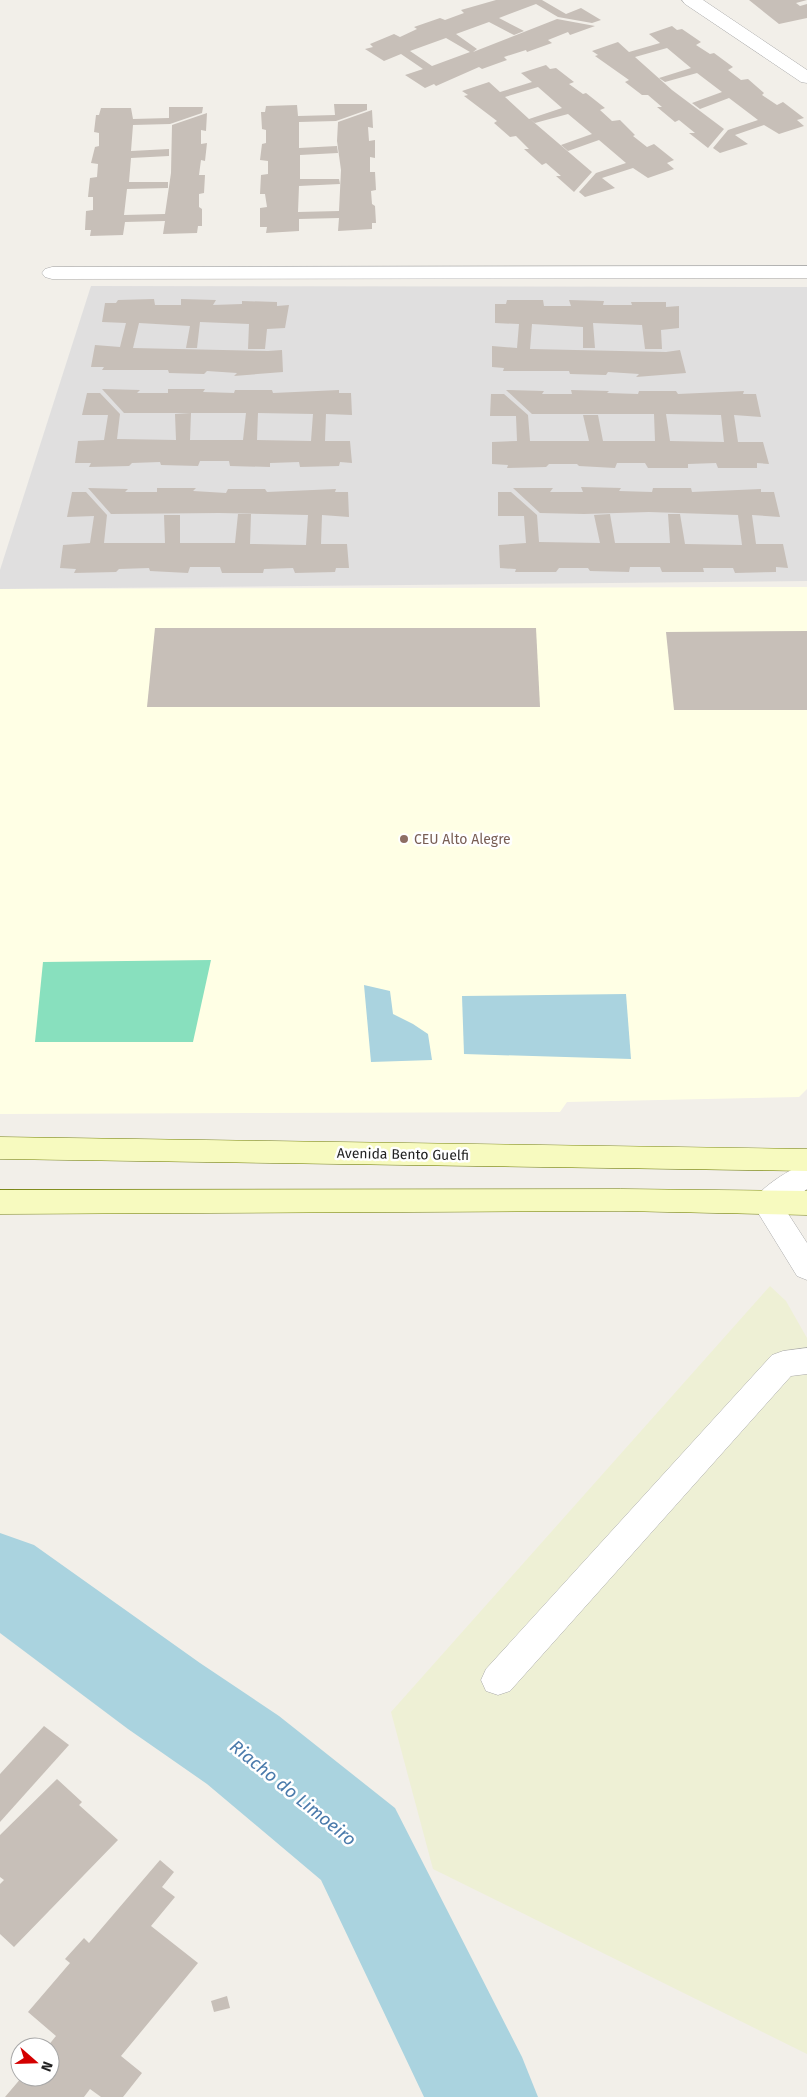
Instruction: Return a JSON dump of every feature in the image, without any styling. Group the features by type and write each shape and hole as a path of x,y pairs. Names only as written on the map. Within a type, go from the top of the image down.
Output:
{"main road":[{"name":"Avenida Bento Guelfi","path":"0,1148 807,1160"},
{"path":"0,1202 621,1200 807,1203"}],"street":[{"path":"691,0 807,78"},
{"path":"52,273 807,272"},
{"path":"807,1174 766,1203 807,1268"},
{"path":"498,1680 783,1364 807,1361"}],"shaded area":[{"path":"91,286 807,287 807,581 0,589 0,570"},
{"name":"CEU Alto Alegre","path":"807,587 807,1089 799,1097 567,1102 560,1112 0,1114 0,589"},
{"path":"770,1286 786,1301 807,1338 807,2054 433,1869 391,1712"}],"green space":[{"path":"211,960 193,1042 35,1042 43,962"}],"water":[{"path":"364,985 390,991 393,1014 428,1034 432,1060 371,1062"},
{"path":"626,994 631,1059 464,1054 462,996"}],"building":[{"path":"496,0 542,0 566,14 581,8 601,20 592,23 558,17 536,4 499,18 524,31 514,35 489,22 456,34 477,49 473,52 557,19 595,26 570,35 568,32 548,40 552,43 527,52 526,50 504,57 507,60 482,69 479,67 436,86 434,84 425,88 405,75 423,69 401,54 384,61 365,49 373,47 370,44 394,34 400,37 417,29 414,27 440,18 445,20 464,13 461,10","holes":["446,38 470,52 432,66 410,51"]},
{"path":"749,0 807,0 796,3 800,6 807,4 807,18 779,24"},
{"path":"672,26 677,30 682,29 701,42 696,45 710,54 714,53 733,67 728,70 741,80 748,79 764,93 762,95 777,105 783,102 804,118 797,120 804,126 779,134 764,125 735,135 748,144 720,153 713,148 728,130 758,120 729,98 700,109 692,103 722,92 697,73 665,82 659,78 691,68 667,48 635,57 672,90 724,129 708,148 689,133 695,133 679,120 675,122 657,107 662,107 648,95 642,95 625,82 629,80 595,56 598,55 592,51 618,42 629,52 660,43 649,34"},
{"path":"546,65 550,69 556,68 574,82 569,84 583,94 586,93 605,108 600,110 612,121 620,120 635,135 633,136 647,147 654,144 674,160 667,163 674,169 648,178 633,168 602,178 615,188 585,197 579,192 596,173 626,163 599,140 568,151 561,145 592,134 568,114 535,123 530,119 592,172 574,192 556,176 561,176 546,163 542,165 524,149 529,149 516,136 510,137 494,123 497,121 464,96 468,95 462,91 489,82 500,92 532,82 521,73","holes":["538,87 562,108 529,119 505,97"]},
{"path":"334,104 367,104 367,110 336,121 299,122 299,148 337,146 338,153 300,155 300,179 339,179 340,184 299,186 298,212 339,211 341,170 337,141 338,122 372,110 373,128 368,127 369,141 375,140 375,158 370,157 370,172 375,172 376,190 371,191 372,204 375,206 376,223 372,223 372,229 338,231 339,218 299,219 299,231 266,233 267,227 260,227 260,208 267,207 265,194 260,194 261,175 268,174 268,161 260,160 262,144 266,143 266,130 262,129 261,112 265,112 266,106 297,105 298,116 335,115"},
{"path":"169,107 203,107 202,113 170,124 133,125 131,151 169,149 169,156 131,158 129,182 168,182 168,188 127,189 124,215 165,214 171,173 172,125 207,113 206,131 201,130 201,144 207,143 205,161 201,160 199,175 205,175 204,193 199,194 199,207 202,209 202,226 198,226 197,233 163,234 165,221 125,222 123,235 90,236 91,230 85,230 86,211 93,210 93,197 88,197 90,178 97,177 98,164 91,163 95,147 99,146 99,133 94,132 96,115 99,115 101,108 131,108 133,119 169,118"},
{"path":"154,299 155,305 181,305 181,299 216,300 213,305 242,304 242,301 277,302 277,306 289,305 285,328 267,329 265,349 248,349 249,324 200,322 197,348 186,348 190,326 139,323 133,348 282,350 283,372 234,376 237,373 207,371 204,374 169,373 168,370 102,370 104,367 91,367 95,345 120,347 126,323 102,322 105,303 116,303 118,300"},
{"path":"507,300 543,300 544,306 571,306 569,300 604,301 603,305 632,305 631,302 666,302 666,307 679,306 679,328 661,330 662,349 645,349 642,325 593,323 595,348 583,348 583,327 532,324 530,349 666,352 680,350 686,373 636,377 639,374 608,372 606,375 570,374 569,371 503,371 504,368 492,367 492,346 517,348 519,324 495,323 495,304 506,304"},
{"path":"102,389 140,390 137,393 168,393 168,389 205,389 203,392 234,393 235,390 272,390 273,393 339,390 339,393 351,393 352,415 326,414 325,441 350,441 352,463 340,462 339,466 300,467 299,462 270,463 270,467 230,466 229,461 200,461 198,466 161,465 160,462 132,463 129,466 89,467 91,463 75,463 78,441 104,440 108,415 82,415 87,393 100,393 120,414 117,439 176,440 175,414 191,413 124,413","holes":["191,413 246,413 243,440 190,440","258,413 313,414 311,441 257,440"]},
{"path":"506,390 544,391 542,394 572,394 571,390 638,394 639,391 676,391 678,394 744,391 743,394 756,394 761,417 734,415 738,442 763,442 769,464 757,463 757,468 718,468 716,463 688,464 688,468 648,468 645,463 617,463 615,468 579,466 577,464 549,464 546,467 507,468 508,465 492,464 492,442 517,441 516,416 490,416 491,394 504,394 528,415 530,441 589,441 583,415 598,415 603,441 655,441 654,414 532,414","holes":["666,414 721,415 724,442 670,441"]},
{"path":"581,487 621,488 619,491 652,492 653,488 691,488 692,492 761,489 761,492 774,492 780,517 752,515 756,544 783,544 788,568 776,567 776,572 735,573 733,568 703,568 704,572 662,572 660,567 630,567 629,572 590,571 588,568 559,568 556,572 515,572 516,569 500,568 499,545 526,543 524,516 498,516 498,492 511,492 537,515 539,542 600,543 594,515 610,514 615,543 670,543 668,514 680,514 685,544 742,545 738,515 649,512 540,513 513,488 553,488 550,492 583,492"},
{"path":"88,488 128,489 125,492 157,492 157,488 196,488 193,491 226,493 228,489 265,489 267,492 336,489 335,492 348,492 349,517 322,515 321,544 347,544 349,568 336,568 335,572 295,573 293,568 264,569 263,573 222,573 220,567 190,567 188,573 150,571 149,568 119,569 116,572 74,573 76,569 60,568 63,545 90,543 94,516 67,517 72,492 86,492 107,515 104,543 165,543 164,515 180,515 180,543 235,543 238,514 251,514 250,544 306,545 308,515 219,513 111,514"},
{"path":"155,628 536,628 540,707 147,707"},
{"path":"807,631 807,710 674,710 666,632"},
{"path":"44,1726 69,1745 0,1822 0,1774"},
{"path":"57,1779 82,1802 79,1805 118,1840 14,1947 0,1934 0,1884 4,1880 0,1877 0,1835"},
{"path":"160,1860 174,1872 162,1887 175,1897 151,1926 198,1963 121,2056 142,2073 123,2097 101,2097 90,2089 84,2097 5,2097 14,2087 60,2087 60,2037 55,2037 28,2012 70,1963 65,1959 84,1938 89,1943"},
{"path":"227,1996 230,2008 214,2012 211,2001"}],"waterway":[{"name":"Riacho do Limoeiro","path":"0,1576 164,1696 243,1750 358,1844 482,2097"}],"place":[{"name":"CEU Alto Alegre","path":"404,839"}]}
